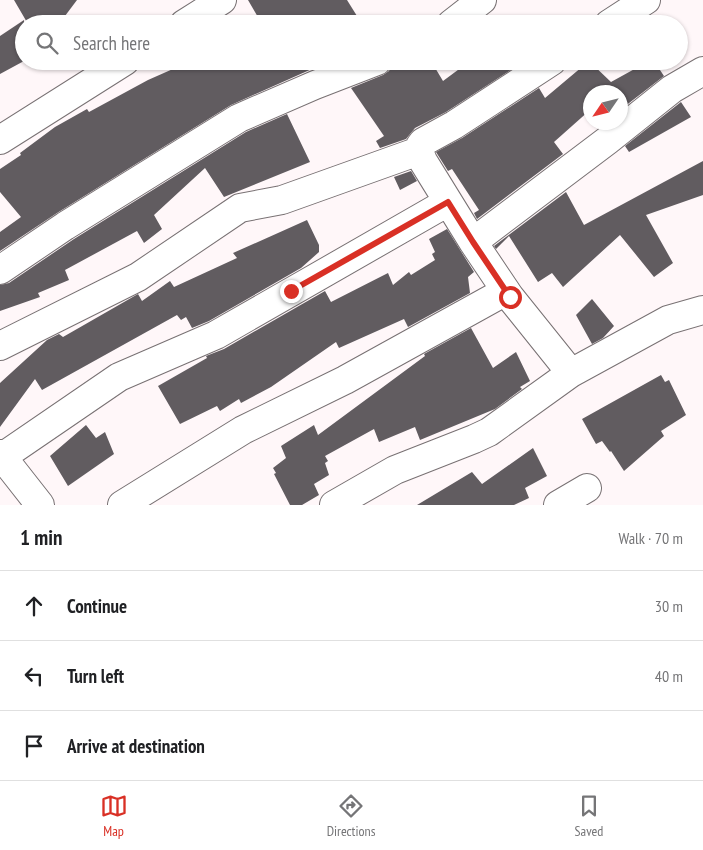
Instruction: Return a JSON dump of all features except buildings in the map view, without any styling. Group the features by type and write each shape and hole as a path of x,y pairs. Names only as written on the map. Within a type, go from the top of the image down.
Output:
{"street":[{"path":"198,15 222,0"},
{"path":"463,15 482,0"},
{"path":"623,15 646,0"},
{"path":"0,140 111,70"},
{"path":"0,270 65,226 239,118 354,70"},
{"path":"538,70 454,125 424,142 420,146 419,151 448,202 506,291 571,373"},
{"path":"473,242 608,140 672,88 703,71"},
{"path":"0,346 138,277 240,208 282,200 419,151"},
{"path":"40,505 1,455 119,377 216,335 448,202"},
{"path":"122,505 243,430 345,380 506,291"},
{"path":"334,505 395,470 489,432 571,373 668,320 703,310"},
{"path":"558,505 587,488"}],"route":[{"path":"291,291 448,202 510,297"}]}
